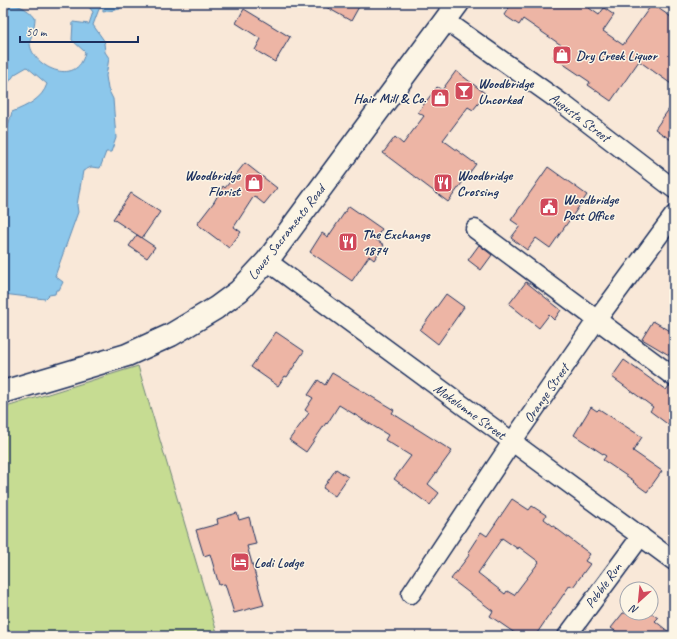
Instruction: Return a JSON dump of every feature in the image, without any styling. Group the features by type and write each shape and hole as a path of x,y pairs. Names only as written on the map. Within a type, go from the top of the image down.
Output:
{"main road":[{"name":"Lower Sacramento Road","path":"3,392 127,355 171,335 216,308 233,295 267,261 451,11"}],"street":[{"name":"Augusta Street","path":"451,11 566,106 674,189"},
{"name":"Orange Street","path":"411,594 512,442 596,321 674,215"},
{"path":"474,229 596,321 674,377"},
{"name":"Mokelumne Street","path":"267,261 674,561"},
{"name":"Pebble Run","path":"567,636 641,536"}],"green space":[{"path":"138,366 218,636 3,636 3,408"}],"water":[{"path":"3,3 21,7 32,14 35,18 30,42 32,51 37,59 45,65 54,70 64,72 73,70 81,63 85,52 72,40 73,22 89,24 93,12 86,3 124,3 120,4 120,9 103,12 103,8 99,9 93,25 105,42 105,52 109,58 106,76 108,89 113,99 116,138 111,152 106,152 100,168 91,167 83,171 77,205 78,212 55,276 63,282 59,290 56,290 55,294 49,295 45,299 3,294 3,132 7,129 12,112 38,98 42,94 47,84 27,67 15,74 3,90"}],"building":[{"path":"319,3 361,3 351,21"},
{"path":"512,3 582,3 599,15 604,8 614,15 603,31 623,45 652,4 674,19 674,86 639,61 611,101 588,85 590,82 553,57 561,45 523,19 519,25 504,15"},
{"path":"244,9 290,37 275,62 255,50 261,39 236,23"},
{"path":"456,71 486,94 473,110 468,107 443,140 476,164 448,202 383,153 395,137 403,144 424,116 418,112 437,87 442,90"},
{"path":"674,102 674,142 655,129"},
{"path":"245,163 277,188 264,204 254,196 234,227 241,232 229,248 197,224 214,202 223,186 225,188"},
{"name":"Woodbridge Post Office","path":"548,167 587,195 550,248 536,238 527,250 511,238 520,226 511,220"},
{"path":"131,193 160,212 142,238 113,219"},
{"name":"The Exchange 1874","path":"349,206 382,229 375,239 384,245 374,260 369,256 352,281 310,252 322,233 328,237"},
{"path":"137,235 155,247 147,258 129,246"},
{"path":"479,245 492,255 481,270 468,260"},
{"path":"526,282 561,310 554,320 549,315 539,328 509,304"},
{"path":"446,294 464,307 438,344 420,330"},
{"path":"653,321 674,333 674,358 642,339"},
{"path":"276,332 304,351 287,377 285,376 278,386 251,367"},
{"path":"624,360 666,390 669,386 674,387 674,429 650,411 653,407 612,377"},
{"path":"332,373 394,410 392,413 452,451 428,484 439,493 430,505 394,479 411,456 385,440 388,435 339,405 306,452 289,440 309,413 305,410 313,398 308,395 318,380 325,385"},
{"path":"591,407 597,411 599,409 642,437 633,451 662,471 647,492 633,482 634,481 603,460 606,456 574,435"},
{"path":"336,469 348,477 335,496 323,488"},
{"path":"512,499 529,510 532,506 546,515 544,519 590,554 585,561 590,564 573,587 570,585 535,636 519,636 490,616 493,611 451,579 470,554 468,552 481,532 487,536","holes":["502,538 518,549 519,547 539,562 514,595 507,591 505,594 478,573"]},
{"path":"237,513 239,520 249,517 256,544 247,546 264,605 234,613 225,584 219,585 210,554 204,556 196,530 218,524 217,519"},
{"path":"619,618 619,621 655,621 674,636 622,636 611,628"}],"place":[{"name":"Dry Creek Liquor","path":"562,55"},
{"name":"Woodbridge Uncorked","path":"464,91"},
{"name":"Hair Mill & Co.","path":"440,98"},
{"name":"Woodbridge Florist","path":"254,183"},
{"name":"Woodbridge Crossing","path":"443,183"},
{"name":"Woodbridge Post Office","path":"549,207"},
{"name":"The Exchange 1874","path":"348,242"},
{"name":"Lodi Lodge","path":"240,562"}]}
